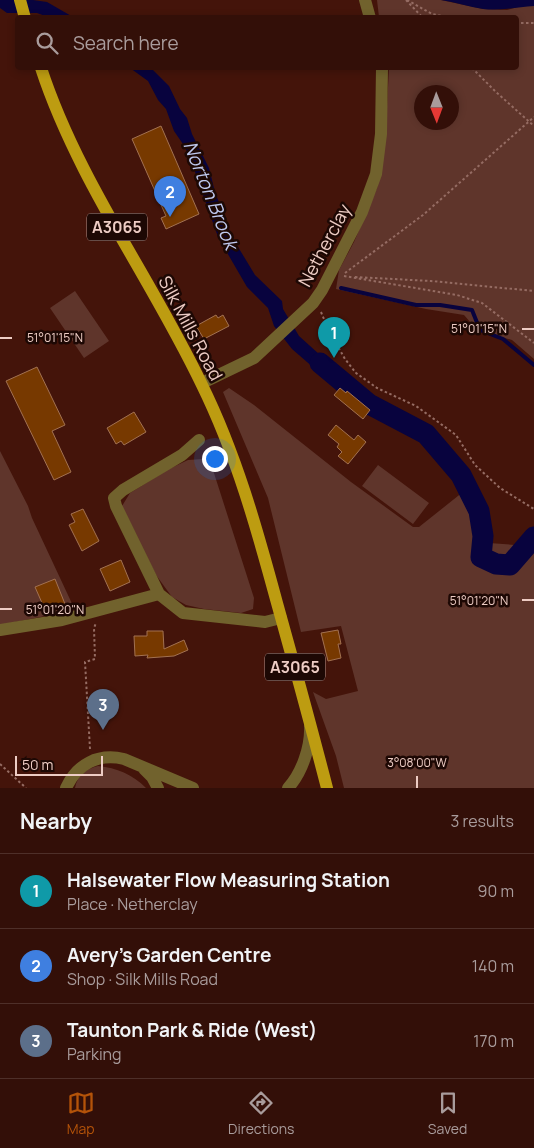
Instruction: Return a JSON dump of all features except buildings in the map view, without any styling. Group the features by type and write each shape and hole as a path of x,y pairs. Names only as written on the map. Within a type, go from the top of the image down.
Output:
{"main road":[{"path":"20,0 24,15"},
{"name":"Silk Mills Road","path":"42,70 71,142 202,383 225,438 255,521 282,618"},
{"name":"A3065","path":"282,618 309,716 326,788"}],"street":[{"path":"365,0 369,15"},
{"name":"Netherclay","path":"202,383 254,358 313,303 322,290 362,212 376,174 381,134 382,70"},
{"path":"199,440 182,455 123,490 114,498 116,506 159,594 182,613 265,622 282,618"},
{"path":"0,630 62,620 159,594"},
{"path":"288,788 301,769 310,734 309,716"},
{"path":"66,788 76,771 93,760 114,756 194,788"},
{"path":"142,767 158,788"}],"path":[{"path":"407,0 420,15"},
{"path":"407,0 432,14 438,15"},
{"path":"519,23 534,23"},
{"path":"474,70 534,126"},
{"path":"534,117 423,215 340,276 457,295 482,303 534,343"},
{"path":"344,276 431,281 534,291"},
{"path":"313,303 322,313 329,331 345,359 356,373 377,388 416,406 456,434 475,465 500,488 534,508"},
{"path":"90,750 85,662 95,660 94,628 97,622 106,614 106,608"},
{"path":"0,764 26,788"}],"shaded area":[{"path":"377,0 441,0 483,9 507,10 521,6 534,6 534,359 512,340 477,330 464,315 426,309 336,289 339,270 354,242 377,188 385,144 389,70 519,70 519,15 379,15"},
{"path":"75,291 109,341 84,358 50,308"},
{"path":"229,388 254,405 351,482 413,527 419,527 473,484 483,499 489,543 515,545 534,528 534,788 344,788 336,756 313,692 326,699 358,691 341,626 301,632 268,498 223,392"},
{"path":"0,451 28,506 75,610 0,625"},
{"path":"203,459 213,470 254,598 253,609 241,613 186,605 172,597 156,575 122,506 130,493 169,469 188,460"},
{"path":"378,465 429,503 413,524 362,486"},
{"path":"98,766 124,772 146,788 75,788 83,774"}],"water":[{"path":"0,0 33,0 47,2 70,15 7,13 0,8"},
{"path":"441,0 534,0 534,6 490,9"},
{"path":"133,70 153,70 169,86 180,109 187,118 192,134 209,168 215,192 232,237 255,275 282,301 283,309 299,336 330,364 337,372 341,381 322,375 292,349 274,326 268,308 247,287 218,237 185,147 174,131 166,109 158,100 148,81"}],"waterway":[{"path":"341,288 416,305 440,305 472,310 480,330 503,339 534,365"},
{"name":"Norton Brook","path":"320,363 369,404 426,434 461,475 479,511 483,536 481,557 496,564 510,565 534,537"}],"place":[{"name":"Avery's Garden Centre","path":"170,217"},
{"name":"Halsewater Flow Measuring Station","path":"334,358"},
{"name":"Taunton Park & Ride (West)","path":"103,730"}]}
